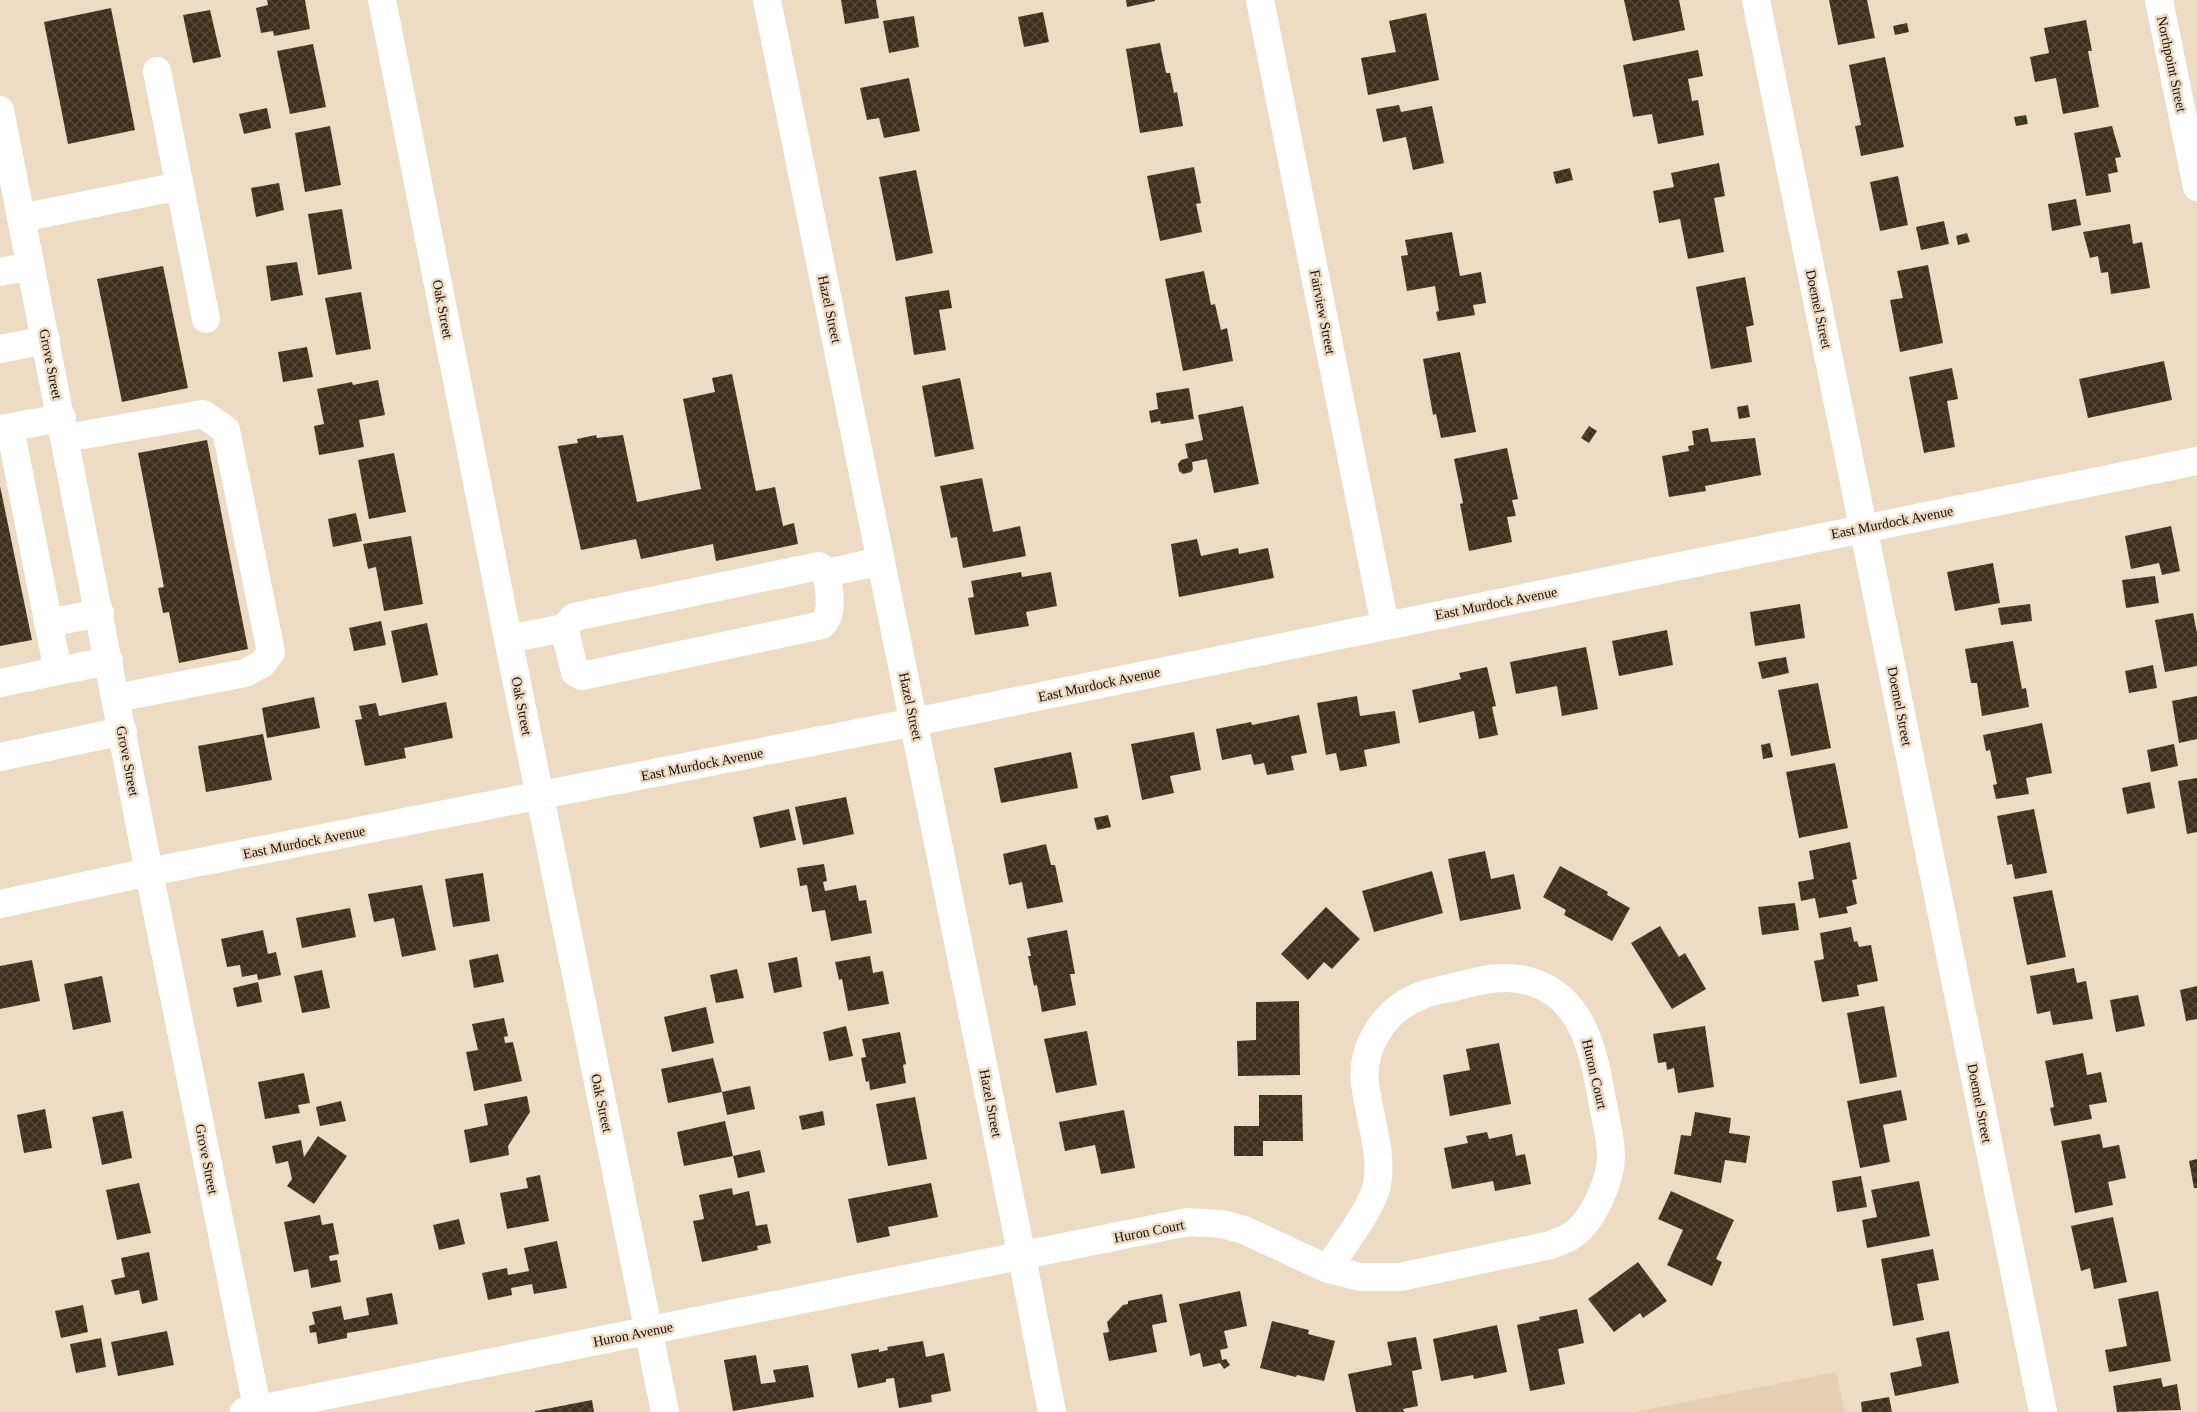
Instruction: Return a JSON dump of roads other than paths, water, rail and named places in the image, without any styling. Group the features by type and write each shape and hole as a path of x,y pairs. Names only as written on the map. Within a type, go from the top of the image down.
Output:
{"street":[{"name":"Oak Street","path":"382,0 508,640 665,1412"},
{"name":"Hazel Street","path":"766,0 914,722 1052,1412"},
{"name":"Fairview Street","path":"1260,0 1385,625"},
{"name":"Doemel Street","path":"1756,0 2043,1412"},
{"name":"Northpoint Street","path":"2158,0 2197,187"},
{"path":"157,71 206,319"},
{"name":"Grove Street","path":"0,110 4,150 21,218 64,428 253,1411"},
{"path":"21,218 180,186"},
{"path":"0,272 31,266"},
{"path":"0,349 46,340"},
{"path":"58,671 5,428 64,428 203,414 226,430 271,652 262,664 245,673 116,698"},
{"name":"East Murdock Avenue","path":"0,904 149,872 540,797 914,722 2197,461"},
{"path":"827,573 881,561"},
{"path":"508,640 564,628 574,617 819,566 827,573 830,612 827,621 822,625 582,676 575,672 564,628"},
{"path":"48,623 100,613"},
{"path":"0,683 109,661"},
{"path":"0,757 123,731"},
{"name":"Huron Court","path":"1022,1257 1188,1222 1244,1230 1328,1269 1360,1277 1400,1277 1550,1245 1572,1236 1588,1220 1598,1203 1606,1181 1611,1155 1590,1042 1579,1020 1548,989 1532,982 1494,978 1418,996 1382,1023 1372,1041 1365,1063 1365,1082 1378,1166 1376,1186 1369,1205 1328,1269"},
{"name":"Huron Avenue","path":"253,1411 1022,1257"}]}
